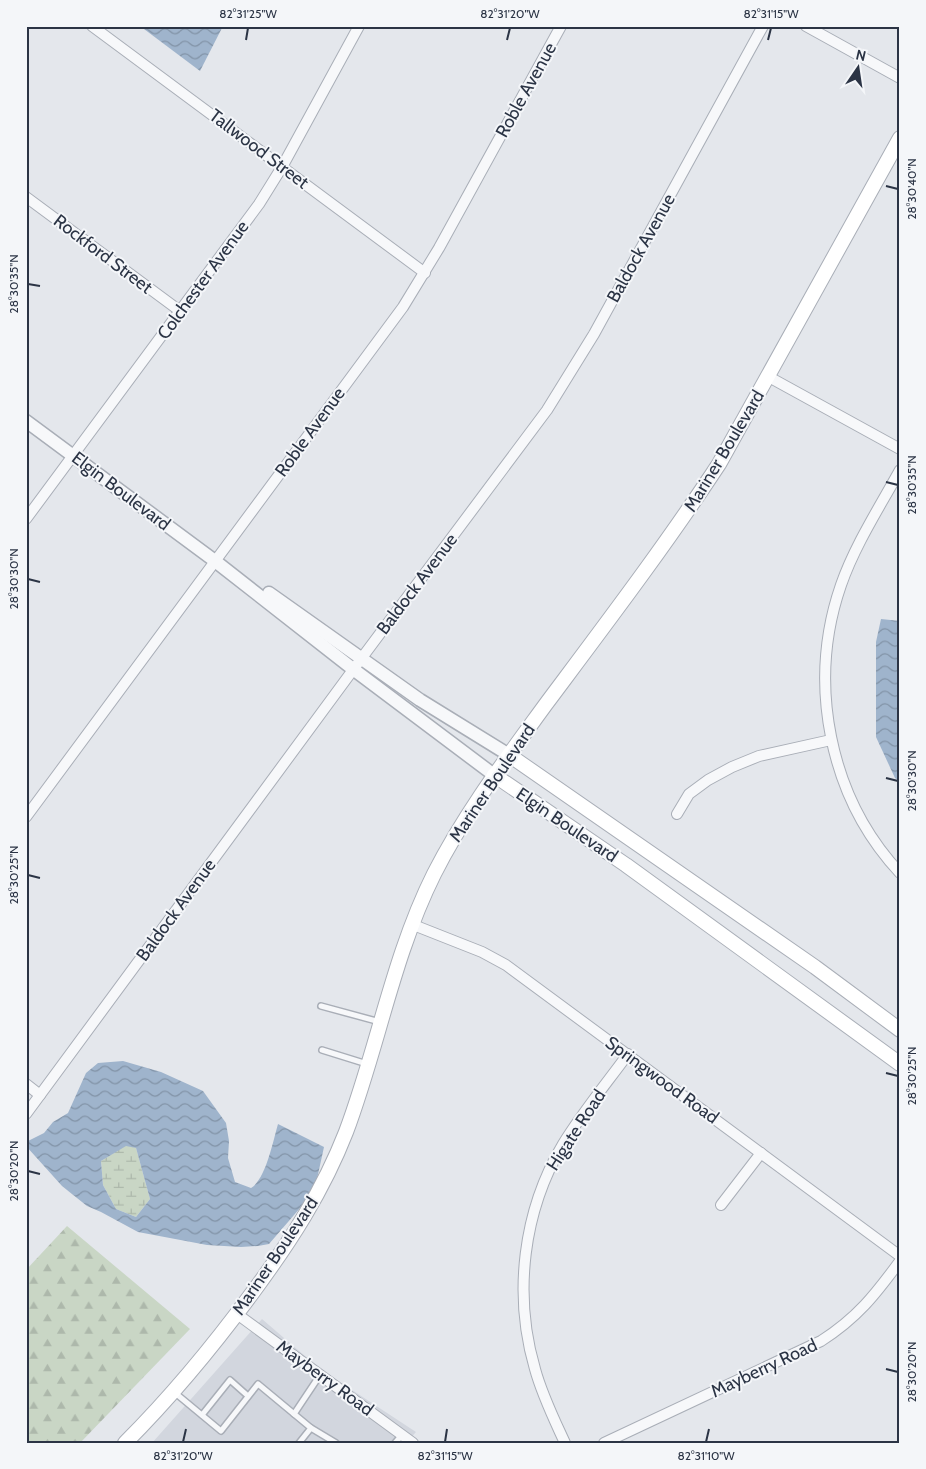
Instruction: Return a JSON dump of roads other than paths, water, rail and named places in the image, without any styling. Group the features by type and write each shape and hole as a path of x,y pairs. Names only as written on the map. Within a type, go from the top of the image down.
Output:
{"main road":[{"name":"Mariner Boulevard","path":"128,1442 174,1391 237,1314 284,1249 310,1208 328,1174 346,1132 399,957 434,875 455,835 494,775 688,512 719,464 900,138"},
{"name":"Elgin Boulevard","path":"508,756 815,967 900,1030"},
{"name":"Elgin Boulevard","path":"494,775 634,871 900,1064"}],"street":[{"name":"Tallwood Street","path":"92,26 425,273"},
{"name":"Colchester Avenue","path":"26,519 259,204 282,167 359,26"},
{"name":"Roble Avenue","path":"26,817 403,307 425,273 561,26"},
{"name":"Baldock Avenue","path":"26,1114 357,664 547,410 576,364 763,26"},
{"path":"806,26 900,78"},
{"name":"Rockford Street","path":"26,197 180,311"},
{"path":"769,377 900,449"},
{"name":"Elgin Boulevard","path":"26,421 357,664 494,775"},
{"path":"900,470 853,558 841,585 828,642 825,672 826,704 831,740 842,777 862,821 879,848 900,873"},
{"name":"Elgin Boulevard","path":"357,664 420,700 508,756"},
{"path":"677,814 689,794 708,780 732,767 767,754 831,740"},
{"name":"Springwood Road","path":"412,924 482,952 506,965 900,1256"},
{"name":"Higate Road","path":"565,1443 544,1395 528,1343 524,1316 523,1286 526,1254 533,1216 549,1171 578,1122 628,1054"},
{"path":"26,1084 40,1095"},
{"path":"722,1205 761,1153"},
{"name":"Mayberry Road","path":"604,1443 821,1341 840,1329 858,1314 900,1261"},
{"name":"Mayberry Road","path":"237,1314 320,1375 399,1439 413,1443"}],"lane":[{"path":"321,1006 380,1022"},
{"path":"322,1050 367,1064"},
{"path":"294,1414 320,1375"},
{"path":"202,1415 222,1393 230,1380 248,1396"},
{"path":"174,1391 221,1431 258,1384 311,1428 336,1443"},
{"path":"233,1403 239,1408"},
{"path":"299,1443 311,1428"}],"water":[{"path":"140,26 223,26 200,71"},
{"path":"881,619 900,621 900,782 895,778 876,737 876,642"},
{"path":"123,1061 161,1072 203,1091 226,1123 229,1141 228,1158 235,1182 251,1188 261,1177 265,1168 278,1124 324,1147 317,1179 307,1200 269,1244 241,1247 207,1245 138,1232 87,1206 62,1186 26,1146 26,1142 44,1133 53,1122 68,1113 86,1073 98,1063","holes":["126,1146 136,1148 150,1199 136,1217 116,1209 103,1185 101,1161"]}]}
